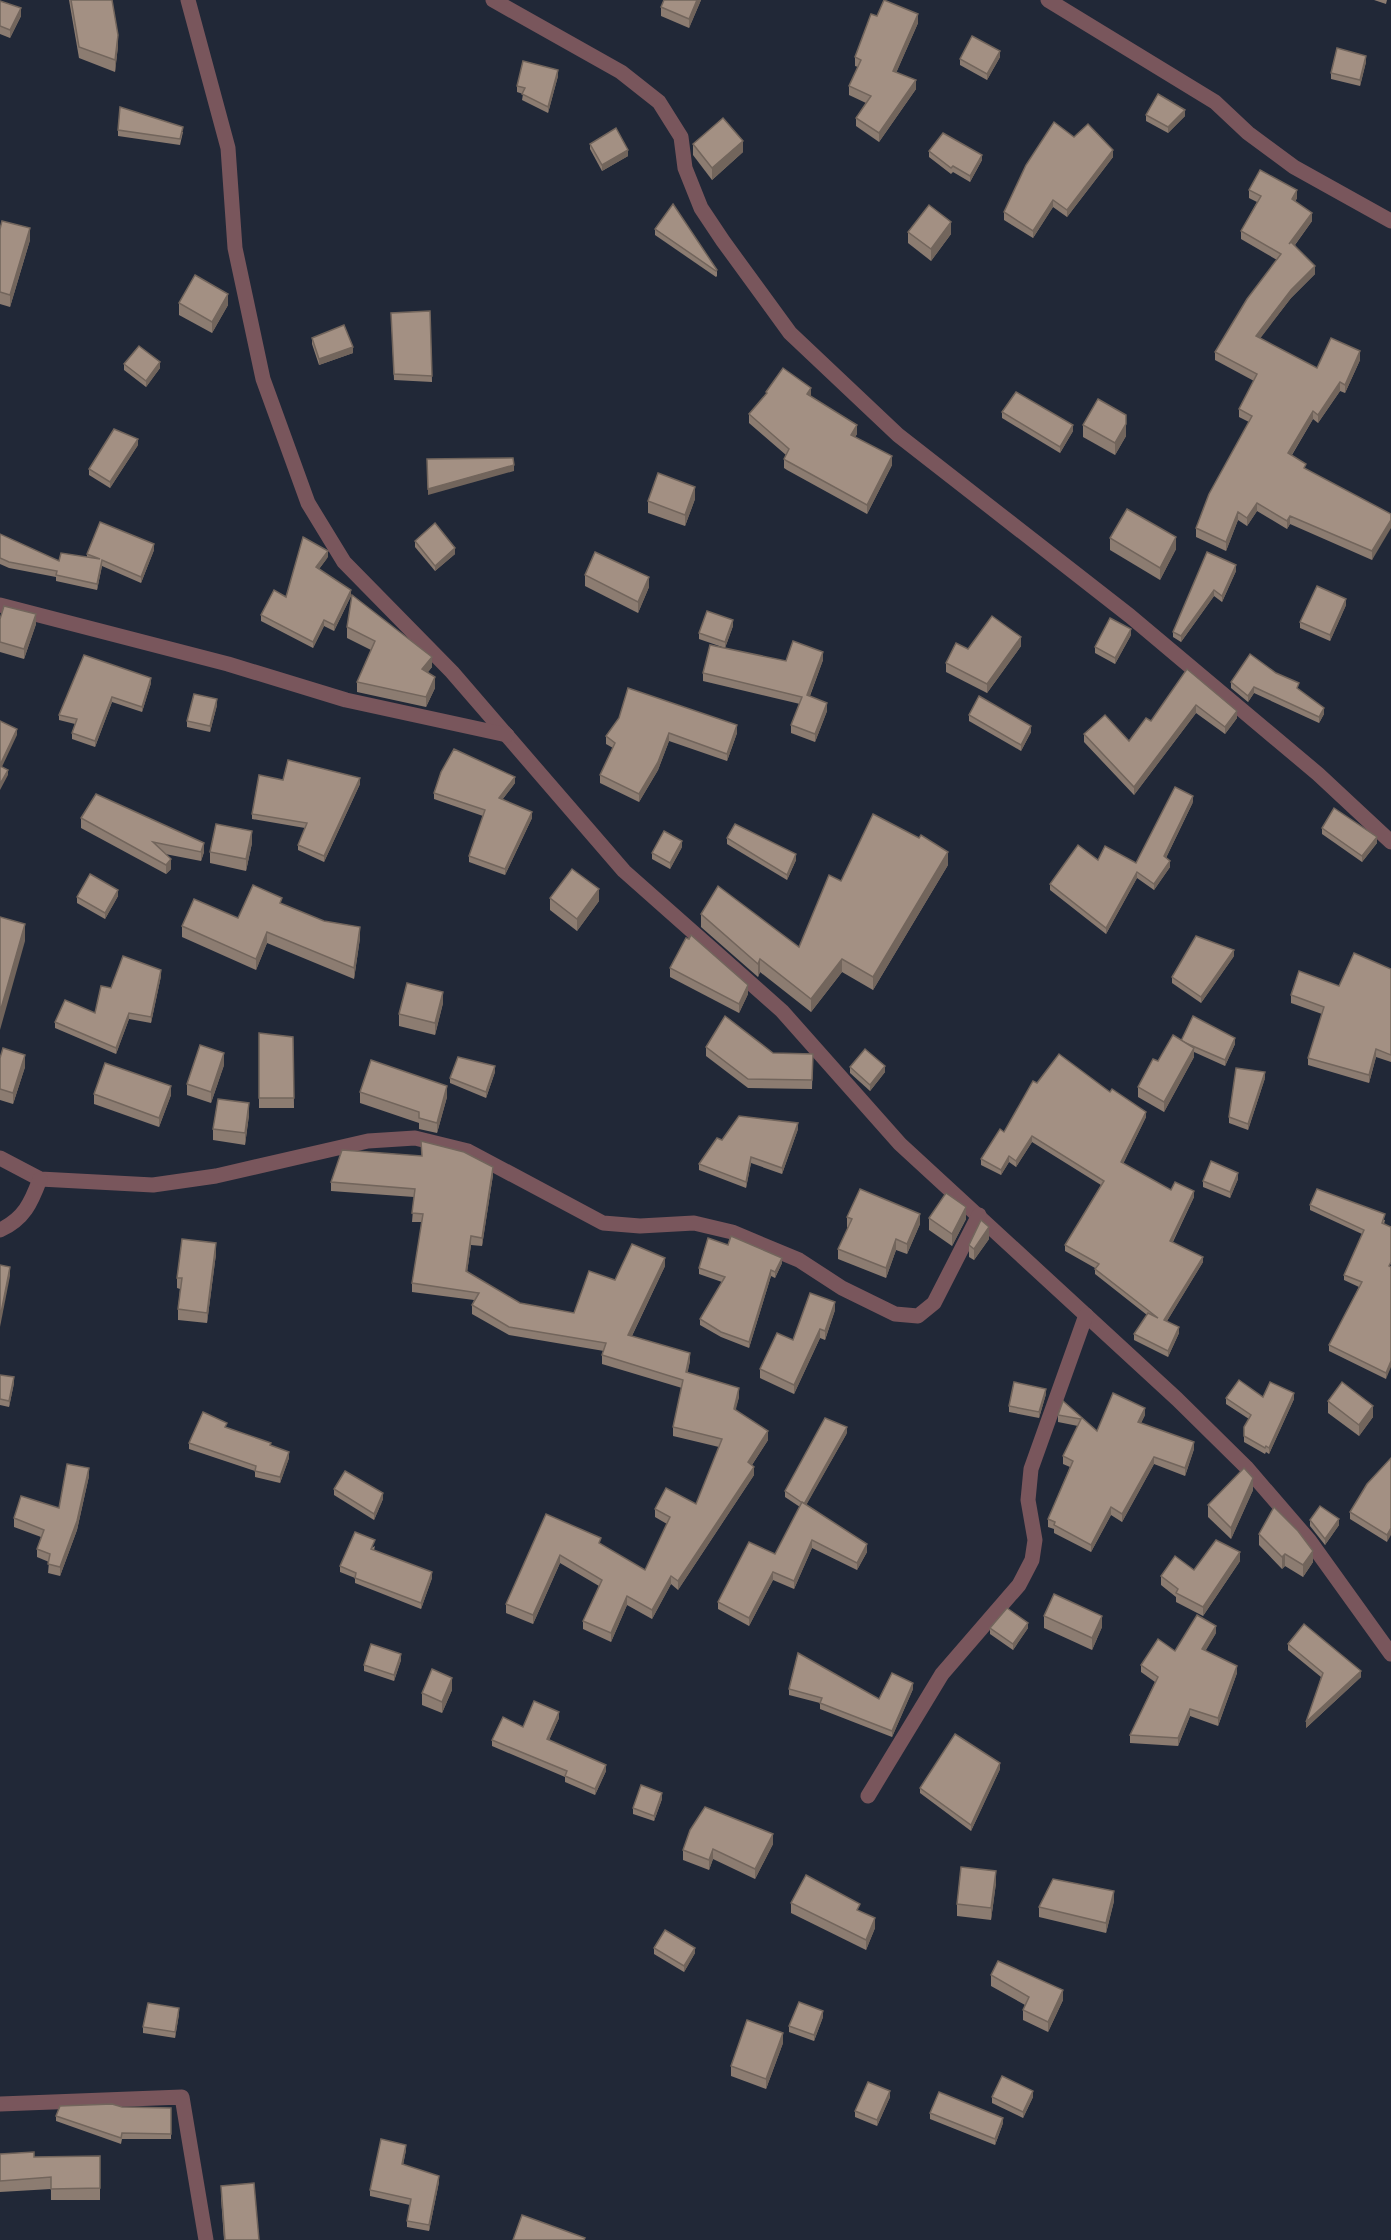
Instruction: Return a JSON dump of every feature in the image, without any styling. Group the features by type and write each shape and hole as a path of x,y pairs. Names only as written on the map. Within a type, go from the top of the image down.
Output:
{"street":[{"path":"188,0 228,148 235,248 263,379 308,502 344,562 452,672 624,871 782,1011 900,1144 979,1215 1246,1467 1309,1540 1391,1654"},
{"path":"492,0 621,72 660,102 681,137 686,168 701,208 790,333 898,435 1130,616 1318,774 1391,842"},
{"path":"1048,0 1215,102 1248,133 1294,167 1391,221"},
{"path":"0,605 228,664 346,700 507,735"},
{"path":"0,1158 40,1179 153,1185 216,1176 368,1141 415,1138 468,1151 603,1223 640,1226 694,1223 732,1232 799,1260 842,1288 896,1314 918,1316 934,1303 979,1215"},
{"path":"0,1230 15,1223 30,1206 40,1179"},
{"path":"868,1796 942,1674 1019,1585 1032,1560 1035,1540 1028,1500 1031,1469 1086,1315"},
{"path":"0,2104 182,2097 206,2240"}],"building":[{"path":"71,0 112,0 118,35 115,60 79,47"},
{"path":"664,0 697,0 689,19 661,7"},
{"path":"884,0 918,14 893,71 916,80 879,133 856,118 871,96 849,86 861,60 855,57 871,14 877,16"},
{"path":"0,1 21,8 10,30 0,26"},
{"path":"972,36 1000,51 987,74 960,59"},
{"path":"1337,48 1366,56 1360,80 1331,73"},
{"path":"523,61 558,70 548,107 522,94 525,88 517,86"},
{"path":"1158,94 1185,110 1168,127 1146,115"},
{"path":"120,107 183,127 180,139 118,130"},
{"path":"723,118 743,141 712,168 693,144"},
{"path":"1054,122 1074,137 1088,124 1113,150 1067,210 1053,200 1033,231 1004,212 1026,165"},
{"path":"616,128 628,150 602,165 590,144"},
{"path":"943,133 982,155 970,176 953,166 951,168 929,151"},
{"path":"1260,170 1297,190 1292,199 1312,213 1289,244 1291,242 1315,266 1291,290 1256,336 1317,368 1331,338 1360,351 1345,385 1340,382 1318,415 1313,411 1288,453 1306,464 1304,468 1391,514 1391,520 1372,551 1290,516 1287,521 1257,503 1247,518 1238,512 1226,542 1196,528 1209,494 1252,416 1239,409 1257,374 1215,352 1247,299 1281,254 1241,231 1261,196 1249,190"},
{"path":"673,204 717,270 716,271 655,229"},
{"path":"929,205 951,222 931,249 908,232"},
{"path":"2,221 30,228 10,295 0,292"},
{"path":"195,275 228,294 212,322 179,303"},
{"path":"430,311 432,376 394,374 391,313"},
{"path":"344,325 353,347 319,359 312,338"},
{"path":"139,346 160,362 146,381 124,364"},
{"path":"783,368 811,388 807,394 857,425 851,435 892,456 867,505 784,459 789,449 749,414 767,393"},
{"path":"1016,392 1073,425 1060,447 1002,412"},
{"path":"1098,399 1126,415 1126,424 1115,443 1083,425"},
{"path":"114,429 138,439 110,482 89,469"},
{"path":"513,458 514,465 428,489 427,459"},
{"path":"658,473 695,487 685,515 648,501"},
{"path":"1127,509 1176,537 1160,568 1110,538"},
{"path":"100,522 154,544 141,577 102,560 97,584 56,575 57,571 9,562 0,558 0,534 59,561 61,553 100,559 87,554"},
{"path":"435,523 455,548 435,566 415,541"},
{"path":"303,537 328,551 316,567 351,590 334,625 324,620 313,642 261,615 274,590 286,597"},
{"path":"595,552 649,577 638,602 585,575"},
{"path":"1207,552 1236,565 1222,596 1214,590 1181,636 1173,632"},
{"path":"1317,586 1346,599 1330,635 1300,622"},
{"path":"352,595 432,657 422,669 435,677 426,697 357,682 375,641 347,627"},
{"path":"4,606 36,614 24,649 0,642 0,619"},
{"path":"707,611 733,620 725,642 699,633"},
{"path":"992,616 1021,637 987,684 946,663 956,643 968,649"},
{"path":"1110,618 1131,629 1115,658 1095,647"},
{"path":"793,641 823,652 807,695 827,703 815,734 791,725 802,697 703,673 710,645 786,661"},
{"path":"1250,654 1276,673 1299,683 1297,688 1324,708 1319,717 1254,687 1248,696 1231,682"},
{"path":"84,655 151,678 142,707 112,697 95,741 72,733 77,719 59,715"},
{"path":"1187,669 1237,711 1225,727 1196,705 1134,787 1084,734 1105,715 1129,741 1146,718 1151,721"},
{"path":"628,688 737,725 727,754 669,733 658,762 639,794 600,775 615,743 606,736 619,718"},
{"path":"194,694 217,699 210,726 187,721"},
{"path":"979,696 1031,726 1021,745 969,715"},
{"path":"0,721 17,729 0,765"},
{"path":"454,749 515,777 499,798 532,812 505,869 469,856 485,810 434,793 441,772"},
{"path":"288,760 360,778 324,856 298,845 307,823 252,814 259,775 283,780"},
{"path":"0,766 8,770 0,784"},
{"path":"1175,787 1193,796 1164,856 1170,861 1154,884 1137,872 1106,928 1050,884 1078,845 1098,860 1105,846 1136,863"},
{"path":"96,794 204,843 201,852 153,842 171,859 166,865 81,818"},
{"path":"1334,808 1377,837 1362,856 1322,828"},
{"path":"873,814 919,838 921,835 948,852 873,977 842,959 811,999 760,959 758,964 701,914 718,886 799,947 829,875 841,881"},
{"path":"216,824 252,831 246,859 210,852"},
{"path":"735,824 796,854 787,875 727,838"},
{"path":"664,831 682,841 670,863 652,853"},
{"path":"572,869 599,889 577,919 550,898"},
{"path":"90,874 118,890 105,913 77,897"},
{"path":"253,885 282,898 280,903 324,921 360,927 354,968 267,932 256,959 182,926 194,899 238,918"},
{"path":"0,917 25,924 0,1012"},
{"path":"691,935 748,985 739,1004 670,968 686,938 689,939"},
{"path":"1196,936 1234,950 1201,997 1172,977"},
{"path":"1354,953 1391,969 1391,1055 1376,1049 1369,1075 1308,1058 1324,1007 1291,995 1299,971 1339,986"},
{"path":"123,956 161,970 151,1017 129,1013 116,1048 55,1022 65,1000 95,1013 101,986 111,988"},
{"path":"407,983 443,992 435,1023 399,1014"},
{"path":"725,1016 773,1053 813,1054 812,1080 748,1079 706,1047"},
{"path":"1193,1016 1235,1038 1225,1060 1181,1041"},
{"path":"259,1033 293,1037 294,1098 259,1098"},
{"path":"1173,1035 1194,1048 1164,1102 1138,1087 1153,1059 1158,1061"},
{"path":"200,1045 224,1053 211,1092 187,1084"},
{"path":"3,1048 25,1055 13,1093 0,1089 0,1058"},
{"path":"865,1049 885,1066 870,1085 850,1067"},
{"path":"1059,1054 1110,1092 1112,1089 1146,1112 1121,1162 1171,1190 1175,1182 1194,1191 1170,1241 1203,1257 1164,1320 1179,1327 1168,1351 1134,1334 1148,1313 1158,1318 1095,1269 1099,1264 1065,1245 1104,1181 1032,1136 1016,1161 1009,1156 1001,1170 981,1159 1000,1129 1004,1132 1033,1081 1037,1083"},
{"path":"458,1057 495,1066 486,1092 450,1078"},
{"path":"371,1060 447,1086 437,1123 419,1118 419,1112 360,1092"},
{"path":"105,1063 171,1086 159,1118 94,1094"},
{"path":"1236,1068 1265,1072 1248,1124 1229,1117"},
{"path":"218,1099 249,1103 245,1133 213,1129"},
{"path":"739,1116 798,1123 782,1168 751,1157 746,1182 699,1164 717,1138 722,1140"},
{"path":"421,1141 464,1152 493,1167 482,1238 471,1236 466,1271 520,1303 574,1313 589,1271 615,1280 632,1244 665,1258 628,1335 690,1353 686,1372 739,1388 734,1409 768,1431 748,1462 754,1467 678,1581 671,1576 652,1610 627,1596 611,1633 583,1621 602,1580 560,1555 533,1615 506,1604 546,1514 601,1538 599,1543 645,1570 670,1517 655,1509 666,1488 696,1504 722,1439 673,1427 683,1380 602,1355 606,1343 509,1327 472,1305 479,1293 412,1283 423,1214 412,1213 415,1189 331,1182 342,1150 422,1156"},
{"path":"1211,1161 1238,1173 1230,1192 1203,1181"},
{"path":"860,1189 920,1214 907,1244 896,1239 886,1268 838,1249 852,1219 847,1217"},
{"path":"1317,1189 1385,1214 1382,1223 1391,1227 1389,1266 1391,1267 1391,1361 1386,1373 1329,1345 1362,1282 1344,1275 1364,1230 1310,1205"},
{"path":"946,1193 966,1207 952,1234 929,1218"},
{"path":"981,1220 989,1227 974,1249 969,1245"},
{"path":"731,1236 782,1258 775,1272 771,1270 749,1342 721,1332 700,1319 725,1277 699,1268 708,1238 728,1245"},
{"path":"182,1239 216,1243 207,1313 178,1309 182,1278 177,1278"},
{"path":"0,1265 10,1267 0,1318"},
{"path":"810,1293 835,1302 825,1331 820,1329 794,1385 760,1369 777,1333 793,1340"},
{"path":"0,1375 14,1377 9,1401 0,1399"},
{"path":"1239,1380 1263,1397 1270,1382 1294,1393 1269,1448 1244,1436 1244,1427 1251,1415 1226,1398"},
{"path":"1014,1382 1046,1389 1039,1412 1009,1406"},
{"path":"1342,1382 1373,1406 1359,1425 1328,1401"},
{"path":"1113,1393 1145,1408 1138,1422 1194,1442 1185,1468 1154,1457 1122,1514 1111,1507 1091,1545 1054,1525 1055,1522 1048,1519 1073,1461 1063,1456 1081,1419 1058,1415 1063,1401 1097,1431"},
{"path":"203,1412 227,1423 225,1427 271,1443 270,1445 289,1452 280,1477 255,1471 256,1466 189,1443"},
{"path":"825,1418 847,1427 804,1504 785,1491"},
{"path":"1391,1458 1391,1528 1387,1535 1350,1512 1367,1484"},
{"path":"67,1464 89,1468 77,1521 60,1567 48,1564 50,1554 37,1549 44,1530 14,1518 21,1496 59,1508"},
{"path":"1244,1468 1253,1478 1231,1528 1208,1505"},
{"path":"345,1471 383,1493 374,1514 334,1489"},
{"path":"802,1502 867,1544 857,1563 812,1540 794,1581 773,1572 749,1618 718,1602 749,1542 775,1554"},
{"path":"1320,1506 1339,1519 1325,1539 1310,1520"},
{"path":"1274,1507 1298,1531 1313,1551 1303,1565 1285,1554 1282,1557 1259,1534"},
{"path":"355,1532 375,1540 371,1549 432,1572 421,1603 355,1578 356,1573 340,1566"},
{"path":"1216,1540 1240,1552 1203,1607 1176,1593 1178,1589 1161,1576 1175,1556 1194,1570"},
{"path":"1054,1594 1102,1616 1092,1638 1044,1616"},
{"path":"1007,1608 1028,1623 1013,1644 990,1628"},
{"path":"1197,1615 1216,1626 1202,1649 1237,1666 1218,1718 1190,1709 1178,1738 1130,1735 1158,1677 1141,1665 1158,1639 1175,1651"},
{"path":"1304,1624 1361,1671 1306,1722 1323,1673 1288,1644"},
{"path":"371,1644 401,1654 394,1675 364,1665"},
{"path":"798,1653 879,1699 892,1673 913,1683 892,1731 820,1703 822,1698 789,1689"},
{"path":"432,1669 452,1678 442,1702 422,1693"},
{"path":"534,1701 559,1712 547,1739 606,1765 595,1789 565,1776 567,1771 492,1740 503,1717 523,1727"},
{"path":"955,1734 1000,1763 971,1825 920,1788"},
{"path":"641,1785 662,1793 654,1816 633,1808"},
{"path":"705,1807 773,1834 755,1869 713,1849 709,1860 683,1850 690,1830"},
{"path":"961,1867 996,1871 991,1908 957,1904"},
{"path":"806,1875 860,1904 857,1910 875,1918 866,1940 791,1903"},
{"path":"1053,1879 1114,1891 1106,1923 1039,1907"},
{"path":"665,1930 695,1948 684,1966 654,1948"},
{"path":"998,1961 1063,1990 1048,2022 1023,2010 1029,1997 991,1975"},
{"path":"799,2002 823,2011 814,2035 789,2026"},
{"path":"148,2003 179,2008 175,2032 143,2027"},
{"path":"747,2020 783,2033 766,2079 731,2066"},
{"path":"1002,2076 1033,2091 1023,2112 992,2097"},
{"path":"868,2082 890,2091 877,2120 855,2111"},
{"path":"939,2092 1003,2118 995,2139 930,2113"},
{"path":"112,2104 122,2107 171,2108 171,2134 122,2133 121,2138 56,2116 60,2106"},
{"path":"381,2139 406,2145 402,2164 439,2176 429,2225 407,2221 411,2199 370,2190"},
{"path":"34,2152 34,2157 100,2156 100,2188 51,2189 51,2177 0,2181 0,2154"},
{"path":"254,2183 259,2240 225,2240 221,2186"},
{"path":"522,2215 585,2238 584,2240 513,2240"}]}
